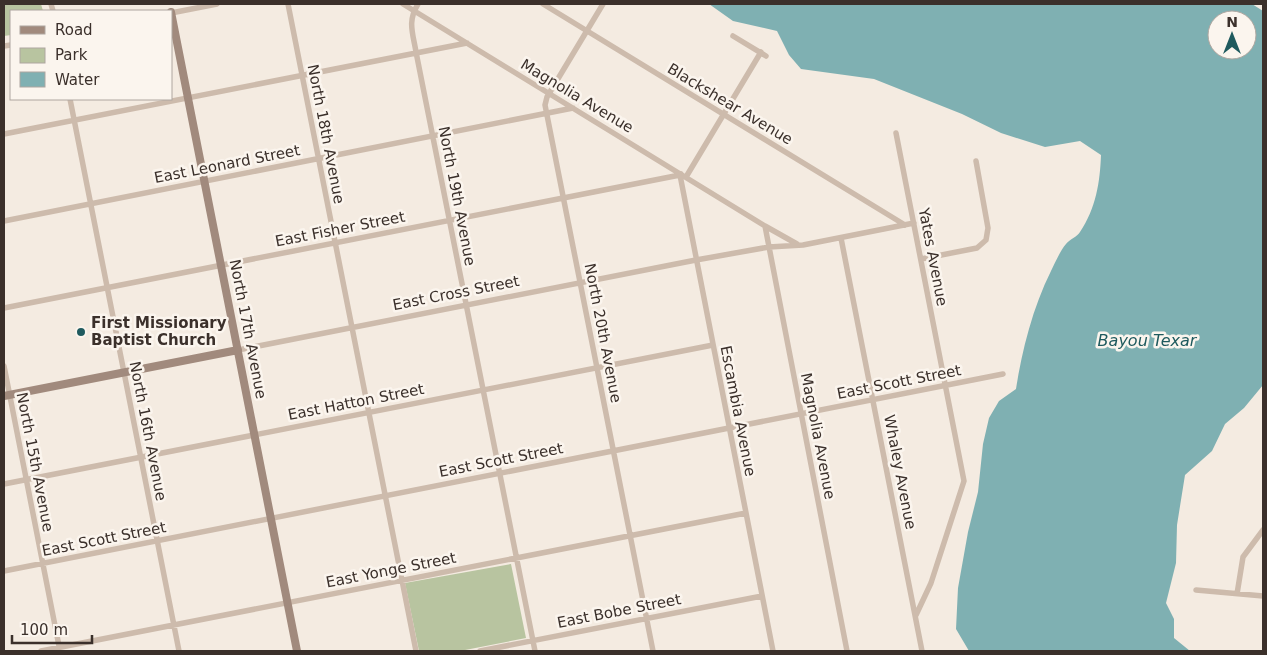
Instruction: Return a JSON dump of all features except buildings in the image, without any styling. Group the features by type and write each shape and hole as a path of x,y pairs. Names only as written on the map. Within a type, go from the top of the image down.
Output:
{"street":[{"path":"172,12 217,4"},
{"name":"North 18th Avenue","path":"288,4 416,651"},
{"name":"Magnolia Avenue","path":"402,4 765,226 794,243 803,245"},
{"path":"414,11 418,4"},
{"name":"Blackshear Avenue","path":"543,4 905,225"},
{"name":"North 20th Avenue","path":"604,4 545,101 653,651"},
{"name":"North 19th Avenue","path":"414,11 411,20 416,52 534,651"},
{"name":"North 17th Avenue","path":"172,17 297,651"},
{"path":"682,175 763,54 733,36"},
{"path":"4,134 466,43"},
{"name":"North 16th Avenue","path":"70,100 179,651"},
{"name":"East Leonard Street","path":"4,221 573,108"},
{"name":"Yates Avenue","path":"896,133 964,481 931,583 916,615"},
{"path":"920,259 977,248 986,240 988,228 976,162"},
{"name":"East Fisher Street","path":"4,308 682,175"},
{"name":"Escambia Avenue","path":"682,175 696,260 773,651"},
{"name":"East Cross Street","path":"7,395 696,260 768,247 803,245 914,223"},
{"name":"Magnolia Avenue","path":"765,226 847,651"},
{"name":"Whaley Avenue","path":"841,238 922,651"},
{"name":"East Hatton Street","path":"4,484 713,345"},
{"name":"North 15th Avenue","path":"4,366 7,395 26,479 59,650"},
{"name":"East Scott Street","path":"4,571 1004,374"},
{"name":"East Yonge Street","path":"41,651 59,650 174,625 746,513"},
{"path":"1237,594 1243,557 1262,534"},
{"path":"1196,590 1263,596"},
{"name":"East Bobe Street","path":"480,651 762,596"}],"green space":[{"path":"4,4 41,4 43,10 10,10 10,35 4,36"},
{"path":"511,564 526,638 460,651 419,651 405,583"}],"water":[{"name":"Bayou Texar","path":"709,4 1252,4 1263,11 1263,385 1244,408 1225,424 1212,451 1185,475 1177,525 1176,563 1166,603 1174,619 1174,638 1190,651 969,651 956,629 958,588 968,532 978,492 983,444 989,418 999,401 1016,389 1021,359 1039,299 1062,250 1080,232 1090,214 1100,175 1101,155 1080,141 1045,147 1001,133 962,114 874,79 801,69 789,55 777,31 733,21"}],"place":[{"name":"First Missionary Baptist Church","path":"81,332"}]}
